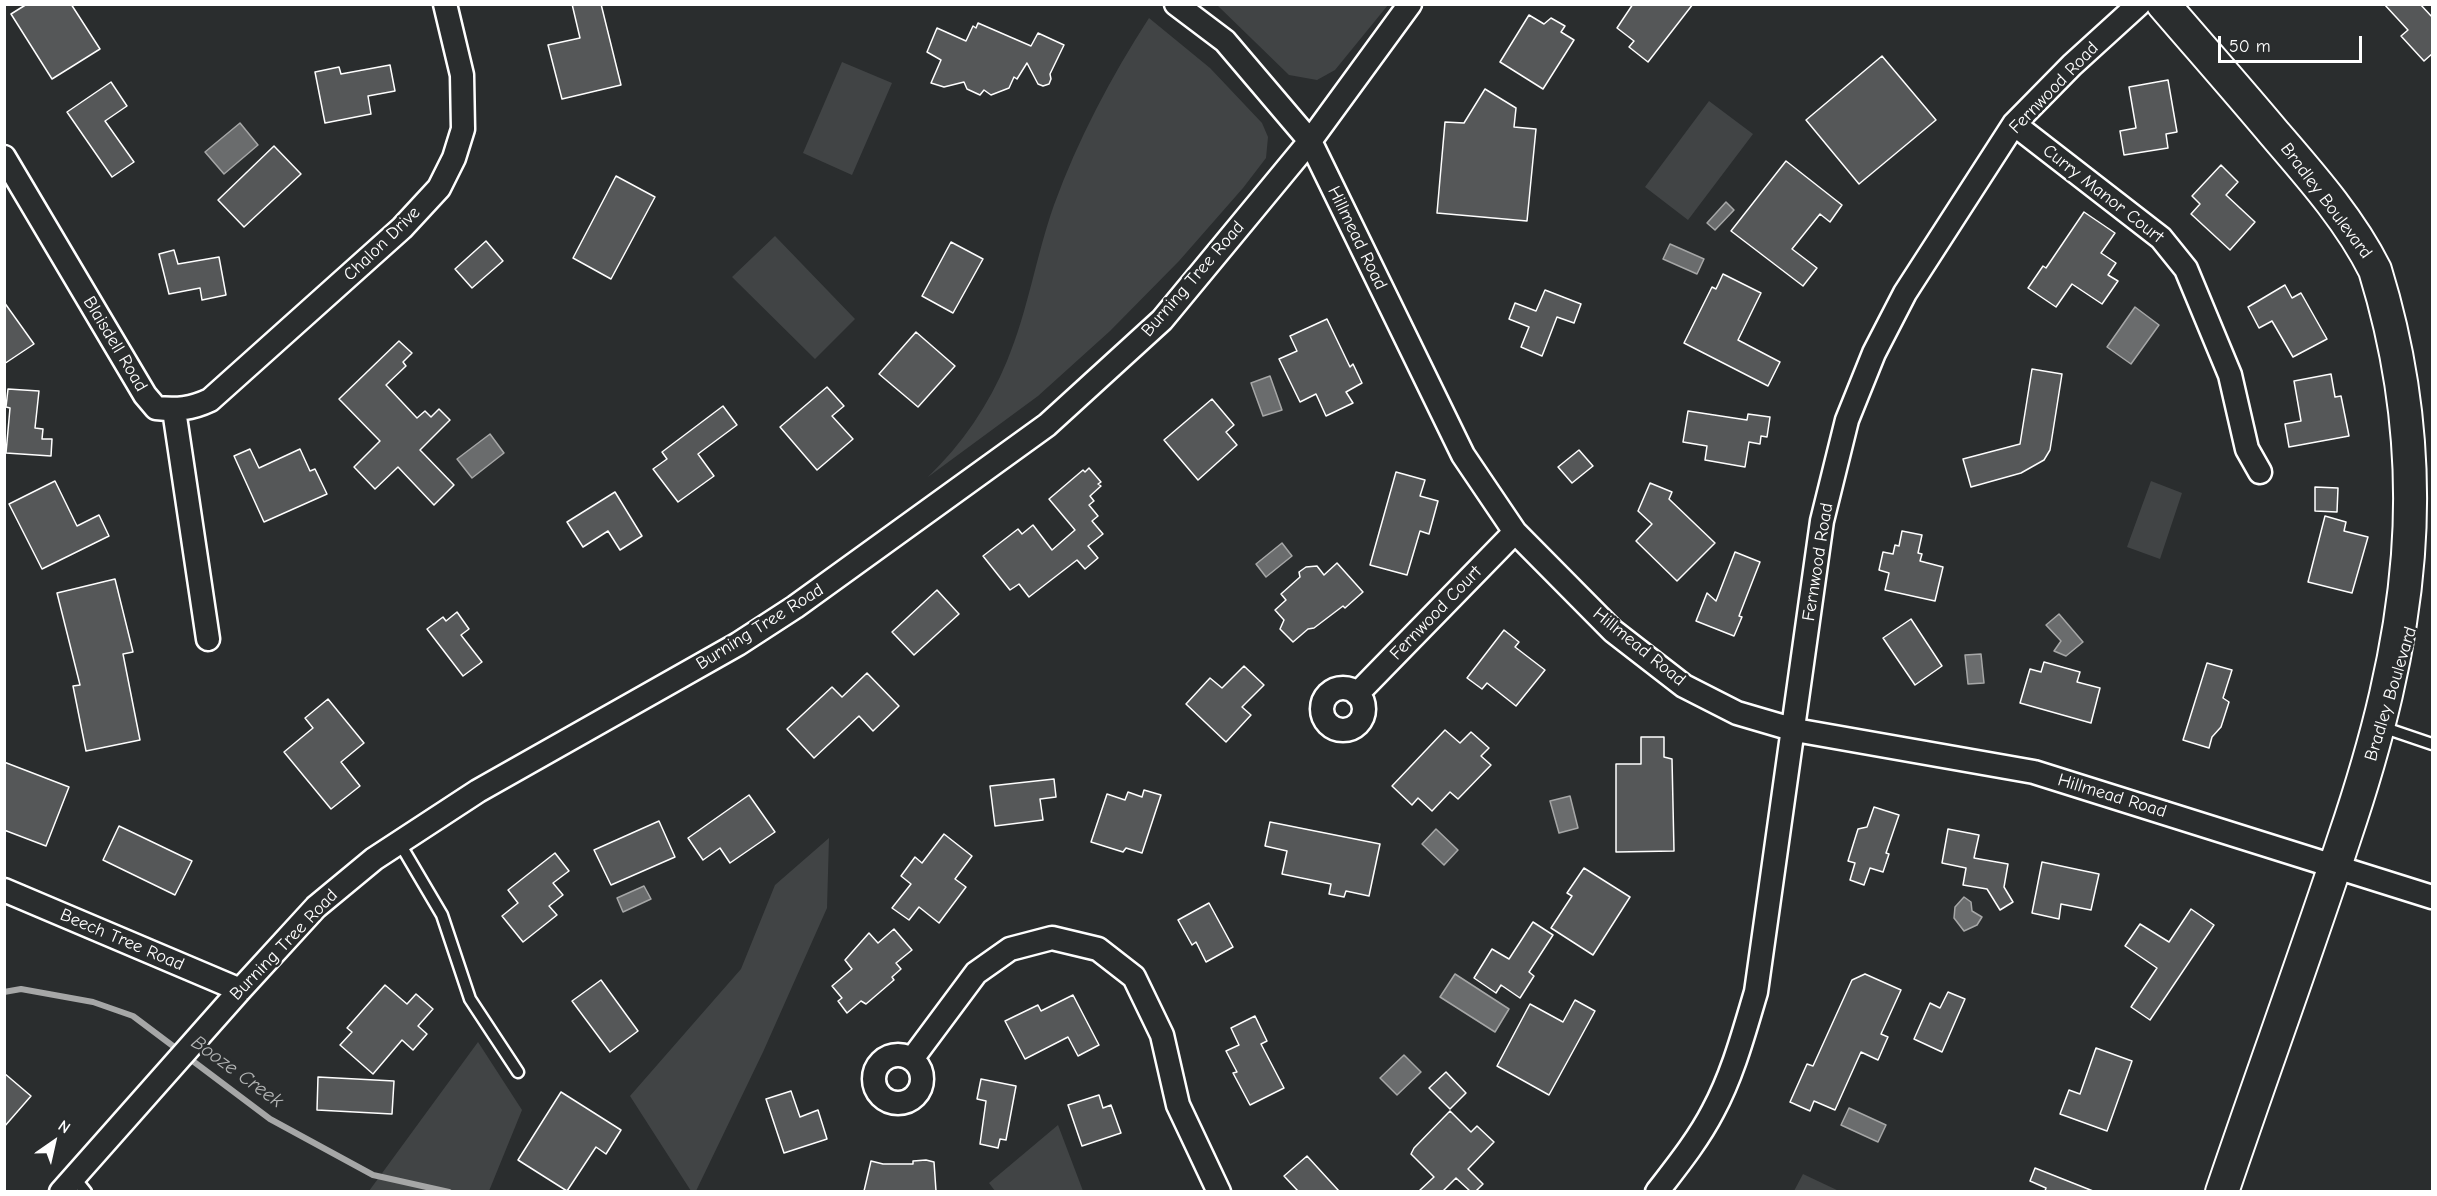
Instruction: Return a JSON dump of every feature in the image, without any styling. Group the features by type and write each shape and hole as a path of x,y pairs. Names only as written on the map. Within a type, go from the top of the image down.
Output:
{"main road":[{"name":"Bradley Boulevard","path":"2163,4 2289,151 2356,238 2386,293 2409,352 2423,414 2430,479 2427,540 2411,630 2382,728 2222,1191"}],"street":[{"name":"Chalon Drive","path":"174,410 193,408 210,400 402,228 439,188 454,158 463,129 462,75 445,4"},
{"name":"Hillmead Road","path":"1176,4 1226,41 1310,141 1463,455 1515,532 1612,631 1684,686 1737,713 1795,730 2034,772 2433,897"},
{"name":"Burning Tree Road","path":"74,1187 240,990 316,907 374,858 478,791 767,626 1047,425 1162,320 1310,141 1410,4"},
{"name":"Fernwood Road","path":"1657,1191 1684,1158 1713,1111 1737,1055 1756,992 1795,730 1822,521 1847,420 1874,353 1905,293 2014,124 2072,65 2139,4"},
{"name":"Curry Manor Court","path":"2014,124 2161,238 2186,269 2230,375 2247,448 2260,472"},
{"name":"Blaisdell Road","path":"4,157 145,395 156,408 174,410"},
{"path":"174,410 208,639"},
{"name":"Fernwood Court","path":"1357,694 1515,532"},
{"name":"Beech Tree Road","path":"4,890 240,990"},
{"path":"912,1059 976,973 1010,949 1052,939 1098,949 1134,978 1162,1035 1178,1105 1219,1191"}],"lane":[{"path":"2382,728 2433,744"},
{"path":"399,842 442,915 470,999 518,1072"}],"shaded area":[{"path":"1217,5 1388,5 1335,70 1317,80 1289,75"},
{"path":"1149,18 1210,68 1262,123 1268,137 1266,158 1179,261 1110,331 1038,396 928,477 973,423 1000,377 1021,323 1048,224 1063,180 1096,109"},
{"path":"842,62 892,83 852,175 803,153"},
{"path":"1709,101 1753,134 1688,220 1645,187"},
{"path":"240,123 258,145 224,174 205,152"},
{"path":"1726,202 1734,210 1715,230 1707,223"},
{"path":"775,236 855,319 815,359 732,277"},
{"path":"1670,244 1704,259 1697,274 1663,259"},
{"path":"2135,307 2159,325 2131,364 2107,347"},
{"path":"1270,376 1282,410 1263,416 1251,383"},
{"path":"490,434 504,453 472,478 457,459"},
{"path":"2151,481 2182,493 2160,559 2127,547"},
{"path":"1282,543 1292,556 1266,577 1256,564"},
{"path":"2059,614 2083,642 2066,656 2054,651 2061,641 2046,625"},
{"path":"1981,654 1984,683 1968,684 1965,655"},
{"path":"1570,796 1578,828 1559,833 1550,801"},
{"path":"1436,829 1458,850 1444,865 1422,844"},
{"path":"829,838 827,908 763,1052 696,1191 691,1191 630,1096 741,969 775,885"},
{"path":"644,886 651,899 623,912 617,898"},
{"path":"1964,897 1971,902 1972,911 1982,917 1977,925 1964,931 1954,918 1955,907"},
{"path":"1455,974 1509,1009 1495,1032 1440,997"},
{"path":"478,1042 522,1110 489,1191 369,1191"},
{"path":"1404,1055 1421,1072 1397,1095 1380,1078"},
{"path":"1849,1108 1886,1125 1878,1142 1841,1125"},
{"path":"1058,1125 1083,1191 995,1191 989,1183"},
{"path":"1803,1174 1839,1191 1794,1191"}],"building":[{"path":"27,4 71,4 100,49 52,79 11,14"},
{"path":"572,4 601,4 621,85 562,99 548,45 580,38"},
{"path":"1633,4 1693,4 1648,62 1629,47 1634,41 1617,28"},
{"path":"2384,4 2420,4 2433,18 2433,53 2424,61 2401,36 2408,30"},
{"path":"1529,15 1544,24 1551,18 1565,26 1561,32 1574,40 1543,89 1500,62"},
{"path":"978,23 1031,46 1038,33 1064,45 1050,74 1049,84 1043,86 1038,84 1027,63 1017,79 1014,77 1009,88 991,95 984,90 980,95 967,89 964,82 944,87 931,83 941,60 927,52 937,28 966,41 973,26 976,28"},
{"path":"1882,56 1936,120 1859,184 1806,120"},
{"path":"390,65 395,91 368,96 371,114 325,123 315,72 339,67 341,74"},
{"path":"2168,80 2177,132 2166,134 2168,148 2124,155 2120,131 2136,128 2129,87"},
{"path":"111,82 127,106 105,121 134,162 112,177 67,112"},
{"path":"1485,89 1516,108 1514,127 1536,129 1527,221 1437,213 1445,122 1464,123"},
{"path":"274,146 301,174 244,227 218,200"},
{"path":"1786,161 1842,205 1830,222 1820,214 1792,249 1817,268 1803,286 1731,231"},
{"path":"2221,165 2238,182 2226,195 2255,222 2230,250 2191,214 2200,204 2192,196"},
{"path":"616,176 655,197 611,279 573,258"},
{"path":"2084,212 2115,233 2101,253 2116,263 2108,275 2118,281 2102,304 2072,284 2056,307 2028,288 2043,266 2046,268"},
{"path":"486,241 503,261 472,288 455,269"},
{"path":"951,242 983,259 953,313 922,296"},
{"path":"174,250 178,264 219,257 226,295 202,300 200,288 169,294 159,254"},
{"path":"1723,274 1761,293 1738,340 1780,362 1768,386 1684,343 1712,287 1716,289"},
{"path":"2285,285 2292,298 2301,293 2327,339 2293,357 2272,321 2259,328 2248,307"},
{"path":"1545,290 1581,304 1574,323 1557,317 1542,356 1521,347 1529,327 1509,319 1515,303 1536,311"},
{"path":"4,302 34,344 4,364"},
{"path":"1327,319 1350,367 1353,364 1362,383 1346,392 1353,403 1326,416 1316,394 1300,402 1279,359 1297,351 1290,336"},
{"path":"916,332 955,366 918,407 879,374"},
{"path":"399,341 412,353 403,362 406,366 386,385 417,418 425,411 431,417 439,409 450,420 420,450 454,485 434,505 398,467 375,489 354,467 380,441 339,399"},
{"path":"2032,369 2062,374 2050,450 2044,460 2021,473 1971,487 1963,459 2020,444"},
{"path":"2331,374 2335,397 2341,396 2349,436 2289,447 2285,424 2301,421 2294,381"},
{"path":"827,387 844,406 832,416 853,439 817,470 780,427"},
{"path":"8,389 39,391 35,428 43,429 42,439 52,439 51,456 6,453 10,408 6,407"},
{"path":"1212,399 1234,425 1226,432 1237,445 1198,480 1164,440"},
{"path":"723,406 737,425 698,454 714,476 678,502 653,469 667,459 662,452"},
{"path":"1688,411 1747,420 1748,414 1770,417 1767,437 1761,436 1760,444 1749,442 1745,467 1705,460 1707,446 1683,442"},
{"path":"250,449 259,468 300,449 310,471 315,469 327,494 264,522 234,456"},
{"path":"1579,450 1593,466 1572,483 1558,467"},
{"path":"1089,468 1101,482 1098,484 1101,486 1090,496 1094,501 1089,505 1098,516 1092,521 1103,534 1088,546 1098,558 1085,569 1077,560 1029,597 1019,584 1010,590 983,556 1018,529 1022,534 1033,525 1052,550 1075,530 1049,499 1083,470 1085,472"},
{"path":"1396,472 1425,480 1420,496 1438,501 1429,534 1420,531 1407,575 1370,565"},
{"path":"55,481 77,526 99,515 109,536 42,569 9,504"},
{"path":"1650,483 1672,492 1669,499 1715,543 1677,581 1636,541 1652,524 1638,511"},
{"path":"2315,487 2338,488 2337,512 2315,511"},
{"path":"615,492 642,536 620,550 608,531 583,547 567,522"},
{"path":"2325,516 2346,522 2344,531 2368,537 2352,593 2308,582"},
{"path":"1902,531 1922,535 1918,553 1922,554 1920,561 1943,567 1935,601 1885,590 1889,573 1879,570 1883,552 1893,554 1895,545 1899,546"},
{"path":"1735,552 1760,562 1739,616 1742,617 1734,636 1696,621 1707,593 1716,601"},
{"path":"1337,563 1363,592 1345,608 1343,606 1293,642 1280,629 1284,620 1275,610 1286,600 1281,594 1300,577 1299,572 1306,567 1317,566 1324,575"},
{"path":"115,579 133,652 123,654 140,740 86,751 73,686 80,685 57,593"},
{"path":"937,590 959,614 914,655 892,632"},
{"path":"457,612 469,629 461,635 482,662 463,676 427,629 443,617 446,621"},
{"path":"1911,619 1942,666 1915,685 1883,638"},
{"path":"1504,630 1519,642 1515,647 1545,670 1516,706 1487,683 1482,689 1467,678"},
{"path":"2044,662 2080,672 2077,682 2100,688 2091,723 2020,703 2030,669 2041,672"},
{"path":"2207,663 2232,670 2223,698 2229,702 2221,727 2212,737 2209,748 2183,740"},
{"path":"1244,666 1264,685 1242,707 1251,715 1226,742 1186,704 1210,678 1222,688"},
{"path":"867,673 899,706 873,731 859,716 814,758 787,729 832,687 842,697"},
{"path":"328,699 364,743 341,762 360,786 331,809 284,752 313,728 305,718"},
{"path":"1445,730 1460,743 1471,732 1489,748 1481,756 1491,765 1458,799 1450,792 1432,811 1418,798 1412,805 1392,786"},
{"path":"1641,737 1664,737 1664,757 1672,759 1674,851 1616,852 1616,764 1641,764"},
{"path":"4,762 69,787 46,846 4,830"},
{"path":"1054,779 1056,797 1040,799 1043,820 995,826 990,786"},
{"path":"1144,790 1161,795 1142,853 1126,848 1123,852 1091,842 1107,794 1125,800 1128,792 1142,797"},
{"path":"749,795 775,832 730,863 720,848 703,860 688,838"},
{"path":"1874,807 1899,815 1886,853 1889,854 1883,872 1870,868 1864,885 1850,880 1855,863 1848,861 1858,829 1867,827"},
{"path":"659,821 675,857 611,885 594,850"},
{"path":"1270,822 1380,844 1369,896 1346,891 1344,897 1329,894 1331,884 1282,874 1287,851 1265,846"},
{"path":"119,826 192,861 175,895 103,860"},
{"path":"1948,829 1979,835 1974,858 2008,864 2004,887 2013,902 2000,910 1987,889 1963,885 1966,868 1942,863"},
{"path":"944,834 972,856 955,879 966,887 939,923 919,907 909,920 892,908 911,884 901,876 915,857 922,863"},
{"path":"555,853 569,871 553,883 563,895 549,906 557,915 523,942 502,916 518,903 508,890"},
{"path":"2042,862 2099,874 2091,910 2061,904 2059,919 2032,913"},
{"path":"1584,868 1630,897 1593,955 1551,928 1572,896 1567,893"},
{"path":"1209,903 1233,947 1206,962 1196,942 1192,945 1178,920"},
{"path":"2191,909 2214,925 2150,1020 2131,1007 2157,968 2125,946 2140,924 2169,942"},
{"path":"1533,922 1553,935 1529,972 1534,976 1520,998 1501,985 1496,993 1474,978 1492,949 1509,959"},
{"path":"894,929 912,950 896,963 901,969 892,977 894,980 866,1004 861,1001 847,1013 838,1001 842,998 832,986 852,969 845,960 869,933 878,943"},
{"path":"1865,974 1901,990 1881,1034 1888,1037 1878,1060 1861,1052 1835,1110 1814,1101 1810,1111 1790,1102 1807,1064 1813,1066 1852,980"},
{"path":"601,980 638,1031 610,1052 572,1001"},
{"path":"385,985 407,1004 416,994 433,1009 418,1026 427,1034 413,1050 402,1040 373,1074 340,1045 352,1032 347,1028"},
{"path":"1948,992 1965,999 1942,1052 1914,1039 1930,1003 1940,1008"},
{"path":"1073,995 1099,1045 1078,1056 1068,1037 1025,1059 1005,1021 1038,1005 1041,1011"},
{"path":"1575,1000 1595,1011 1549,1095 1497,1066 1530,1004 1563,1022"},
{"path":"1255,1016 1267,1041 1261,1044 1284,1088 1250,1105 1233,1073 1237,1072 1226,1051 1239,1045 1231,1028"},
{"path":"2096,1048 2132,1061 2107,1131 2060,1114 2069,1090 2080,1094"},
{"path":"1446,1072 1466,1093 1450,1109 1429,1088"},
{"path":"4,1073 31,1096 4,1127"},
{"path":"318,1077 394,1081 392,1114 317,1110"},
{"path":"981,1079 1016,1086 1006,1140 1000,1139 998,1148 980,1144 986,1101 977,1099"},
{"path":"791,1091 800,1117 818,1110 827,1139 784,1153 766,1099"},
{"path":"561,1092 621,1130 606,1154 596,1147 567,1191 518,1160"},
{"path":"1099,1095 1103,1108 1111,1105 1121,1133 1082,1146 1068,1105"},
{"path":"1450,1111 1471,1132 1477,1126 1494,1142 1468,1169 1483,1184 1476,1191 1470,1191 1456,1178 1443,1191 1419,1191 1434,1177 1411,1154 1414,1148"},
{"path":"1307,1156 1339,1191 1298,1191 1284,1176"},
{"path":"871,1161 883,1164 913,1164 913,1161 934,1162 936,1191 864,1191"},
{"path":"2035,1168 2093,1191 2045,1191 2046,1188 2030,1181"}],"waterway":[{"name":"Booze Creek","path":"4,992 21,989 93,1002 133,1016 270,1119 373,1175 449,1192"}]}
